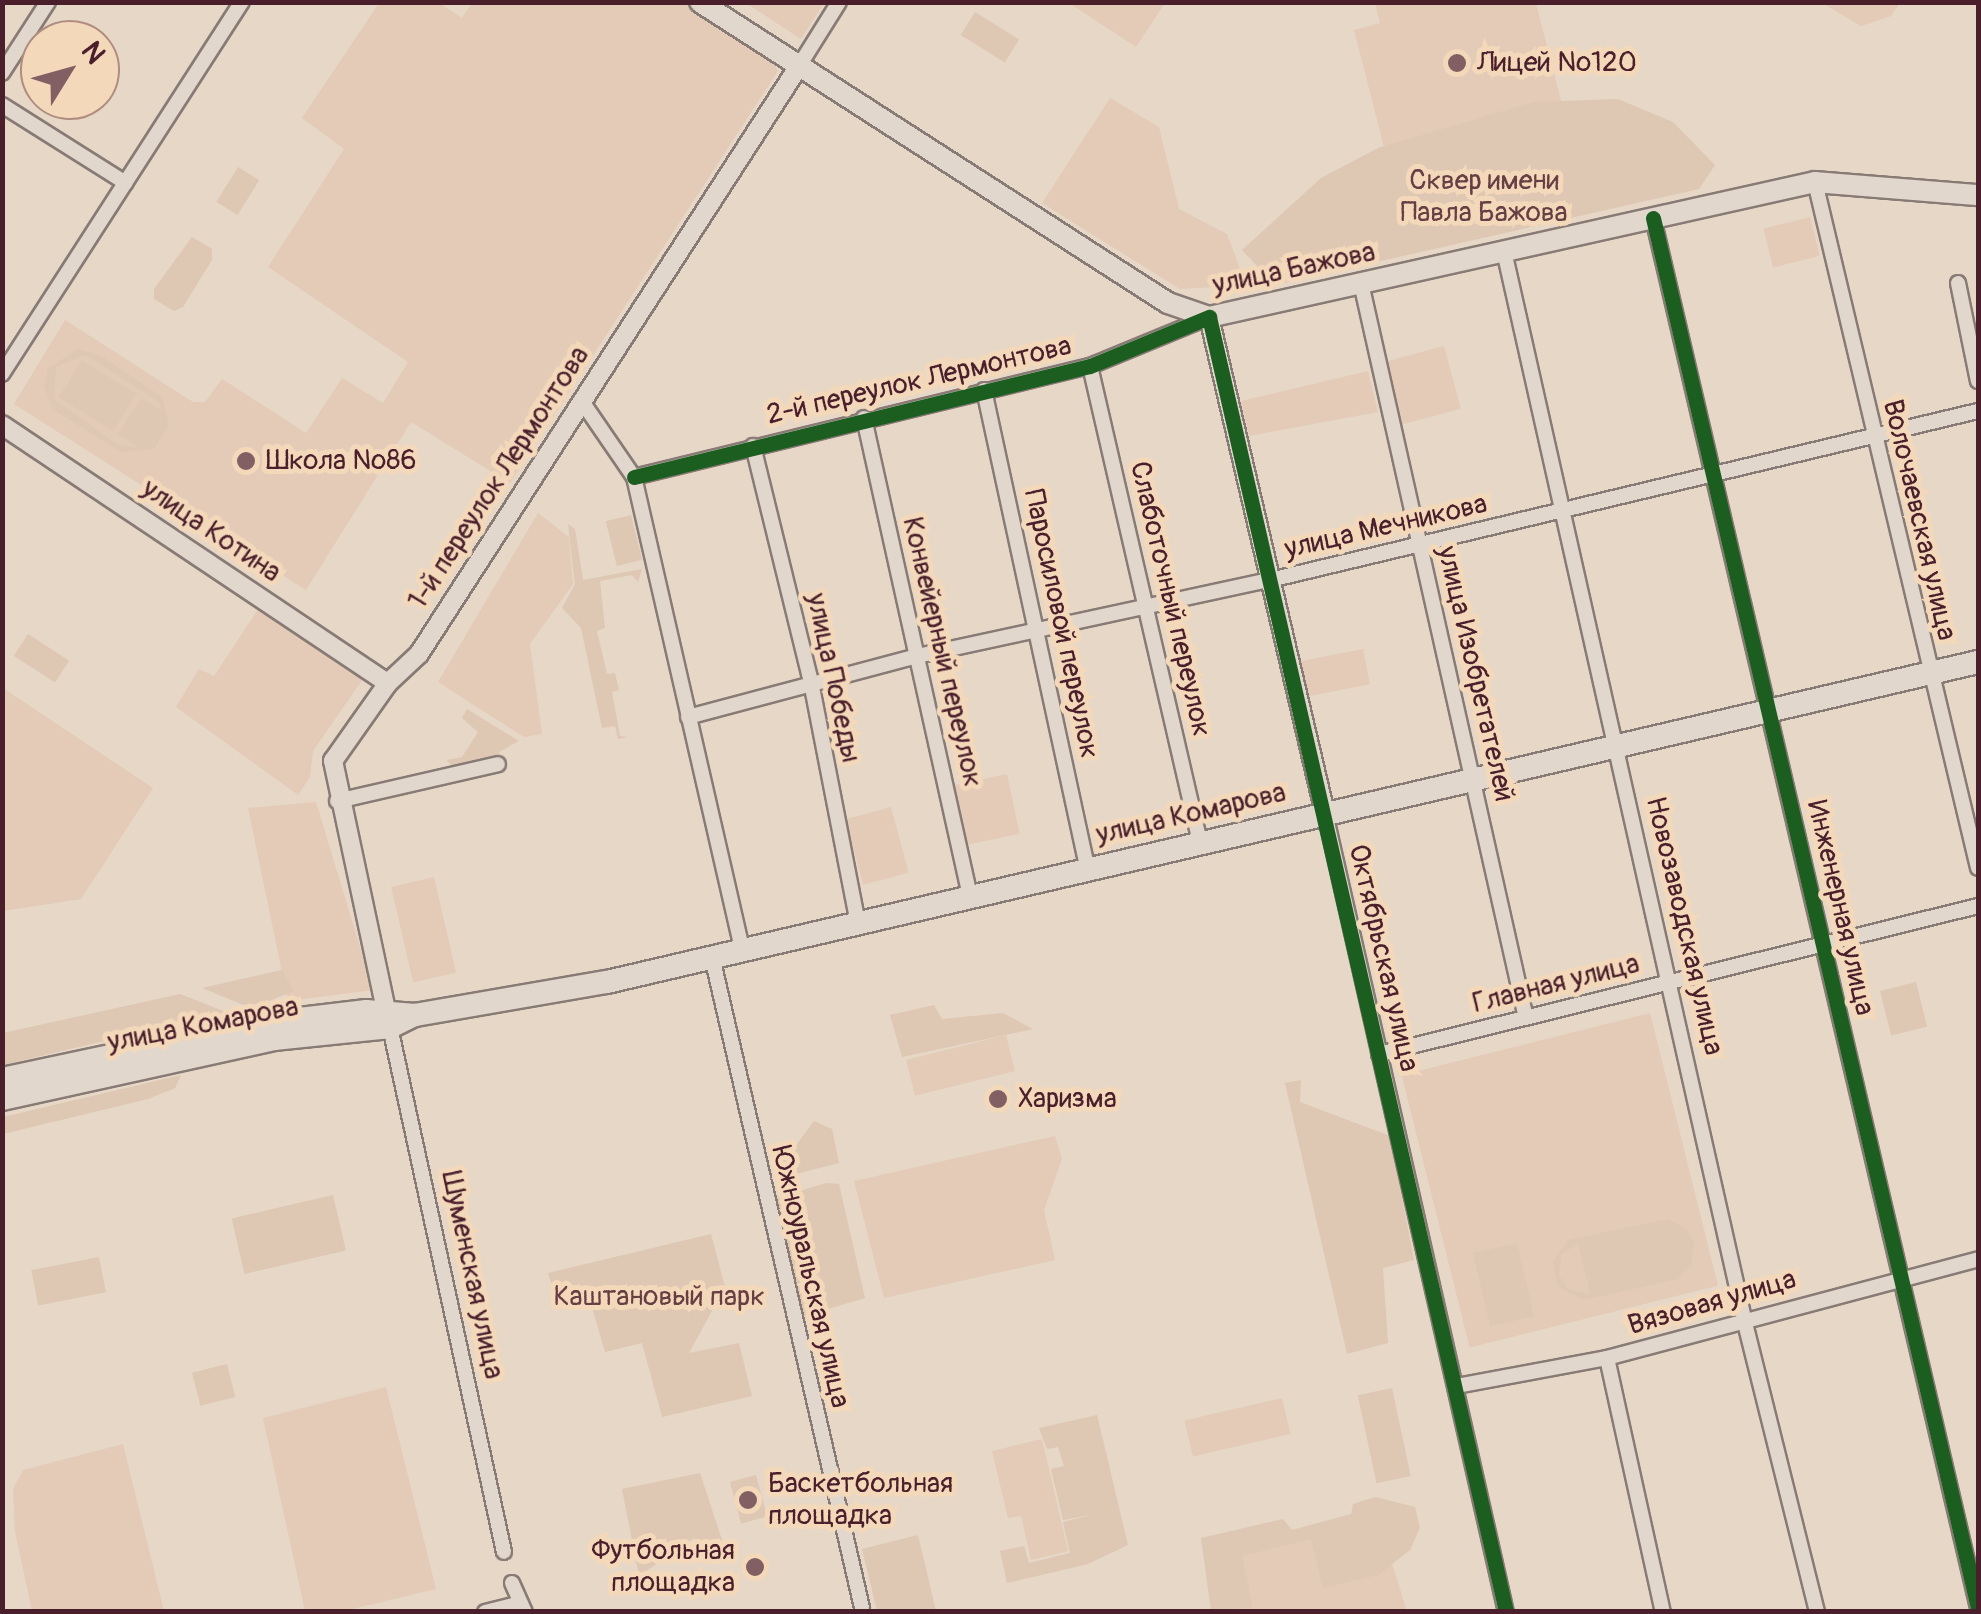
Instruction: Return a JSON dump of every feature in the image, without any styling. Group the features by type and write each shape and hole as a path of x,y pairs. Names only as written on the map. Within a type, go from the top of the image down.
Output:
{"main road":[{"name":"улица Бажова","path":"700,2 1168,302 1209,316 1815,182 1978,195"},
{"name":"улица Комарова","path":"2,1078 184,1037 415,1016 712,957 1978,662"},
{"name":"улица Комарова","path":"2,1099 274,1038 388,1018"}],"street":[{"path":"2,73 48,2"},
{"path":"2,374 242,2"},
{"name":"1-й переулок Лермонтова","path":"388,1018 337,800 334,761 388,683 419,654 840,2"},
{"path":"2,105 126,183"},
{"name":"Волочаевская улица","path":"1815,182 1928,674 1978,868"},
{"name":"Инженерная улица","path":"1652,218 1978,1608"},
{"name":"Новозаводская улица","path":"1504,251 1672,982 1745,1323 1817,1612"},
{"name":"улица Изобретателей","path":"1360,283 1526,1018"},
{"path":"1958,284 1978,382"},
{"name":"2-й переулок Лермонтова","path":"634,477 1090,366 1209,316"},
{"name":"Октябрьская улица","path":"1209,316 1506,1612"},
{"name":"Слаботочный переулок","path":"1090,366 1200,843"},
{"name":"Паросиловой переулок","path":"984,390 1088,869"},
{"path":"581,400 634,477 742,950"},
{"name":"улица Мечникова","path":"688,717 917,656 1270,580 1978,411"},
{"name":"Конвейерный переулок","path":"864,418 970,896"},
{"name":"улица Котина","path":"2,426 388,683"},
{"name":"улица Победы","path":"753,446 811,682 858,922"},
{"path":"337,800 498,764"},
{"name":"Главная улица","path":"1379,1054 1978,906"},
{"name":"Южноуральская улица","path":"712,957 862,1608"},
{"name":"Шуменская улица","path":"388,1018 504,1552"},
{"name":"Вязовая улица","path":"1456,1386 1607,1358 1745,1323 1900,1276 1978,1259"},
{"path":"1607,1358 1664,1612"},
{"path":"486,1612 522,1607 512,1583"}],"shaded area":[{"path":"379,3 439,3 462,18 472,3 688,3 767,54 778,71 510,483 411,422 306,590 14,404 65,320 193,402 205,402 222,379 306,433 342,378 383,403 408,362 268,267 344,149 302,118"},
{"path":"746,3 824,3 801,39"},
{"path":"1069,3 1165,3 1136,47"},
{"name":"Лицей №120","path":"1375,3 1536,3 1571,140 1394,186 1354,30 1380,23"},
{"path":"1822,3 1900,3 1891,16 1861,26"},
{"path":"1110,98 1159,127 1179,209 1227,234 1246,285 1180,289 1042,203"},
{"path":"1810,217 1820,256 1773,267 1763,229"},
{"path":"1444,346 1461,409 1400,425 1383,362"},
{"path":"1368,371 1378,412 1249,436 1241,401"},
{"path":"538,513 569,537 573,584 530,644 542,734 524,737 438,682"},
{"path":"259,608 365,676 313,751 310,777 298,795 176,707 199,669 214,676"},
{"path":"1363,649 1370,684 1307,697 1300,661"},
{"path":"3,688 153,788 81,899 3,911"},
{"path":"1007,774 1020,834 964,846 951,786"},
{"path":"316,802 373,990 288,1001 248,808"},
{"path":"891,807 909,873 863,885 846,819"},
{"path":"434,877 456,972 413,982 391,887"},
{"path":"1650,1013 1718,1286 1470,1348 1402,1075"},
{"path":"1006,1035 1015,1071 915,1096 906,1060"},
{"path":"1055,1136 1062,1159 1044,1210 1055,1260 884,1298 854,1181"},
{"path":"386,1387 436,1589 344,1611 305,1611 263,1418"},
{"path":"1282,1398 1290,1434 1193,1457 1185,1420"},
{"path":"1042,1439 1068,1551 1031,1560 1021,1516 1008,1518 992,1451"},
{"path":"123,1444 164,1611 32,1611 15,1532 13,1489 23,1470"},
{"path":"1376,1513 1407,1611 1198,1612 1237,1601 1227,1552"}],"green space":[{"path":"975,12 1019,40 1005,62 961,35"},
{"name":"Сквер имени Павла Бажова","path":"1618,99 1673,122 1715,165 1699,189 1275,285 1242,250 1321,178 1378,148 1534,102"},
{"path":"238,167 259,180 237,215 216,202"},
{"path":"192,237 212,249 212,260 183,307 174,311 154,299 154,289"},
{"path":"77,349 100,355 162,397 169,425 154,449 120,452 53,409 44,387 48,369","holes":["86,355 159,402 162,411 141,398 118,434 139,448 117,444 54,399 56,367"]},
{"path":"82,360 136,394 113,431 59,397"},
{"path":"631,515 642,560 617,566 606,521"},
{"path":"568,524 575,529 583,580 642,569 638,582 632,575 600,581 605,628 597,631 607,674 615,673 619,690 612,692 620,736 628,737 618,739 615,726 602,728 581,628 562,608 575,584"},
{"path":"28,634 69,661 55,682 14,656"},
{"path":"467,709 519,741 499,752 500,759 454,769 447,760 462,757 478,732 462,718"},
{"path":"282,970 294,991 269,1001 246,1006 202,988"},
{"path":"1916,982 1927,1027 1891,1036 1880,991"},
{"path":"180,994 226,1012 3,1065 3,1033"},
{"path":"934,1005 942,1019 1003,1013 1033,1029 902,1057 890,1015"},
{"path":"181,1075 175,1088 148,1099 3,1134 3,1117"},
{"path":"1301,1080 1300,1102 1390,1136 1414,1260 1383,1268 1388,1343 1347,1354 1285,1083"},
{"path":"814,1121 832,1129 839,1163 780,1178 775,1153 797,1144"},
{"path":"826,1183 839,1184 865,1298 801,1317 774,1199"},
{"path":"333,1195 346,1251 244,1274 232,1218"},
{"path":"1668,1219 1686,1229 1694,1243 1692,1264 1678,1279 1584,1300 1557,1286 1553,1261 1568,1240","holes":["1578,1243 1590,1293 1569,1290 1559,1276 1561,1255"]},
{"name":"Каштановый парк","path":"711,1234 725,1287 689,1353 739,1343 752,1396 662,1417 642,1343 605,1352 591,1304 558,1303 548,1273"},
{"path":"1517,1243 1534,1316 1490,1326 1473,1253"},
{"path":"99,1257 106,1292 38,1306 31,1270"},
{"path":"227,1364 235,1397 200,1406 192,1373"},
{"path":"1392,1388 1411,1476 1376,1483 1358,1395"},
{"path":"1097,1415 1128,1545 1088,1564 1007,1583 1000,1551 1024,1546 1029,1563 1070,1553 1063,1522 1095,1514 1063,1520 1051,1469 1064,1466 1058,1447 1047,1449 1039,1428"},
{"path":"700,1473 726,1552 709,1555 694,1538 639,1576 622,1489"},
{"name":"Баскетбольная площадка","path":"756,1475 767,1517 741,1524 730,1482"},
{"path":"1375,1497 1415,1507 1420,1528 1410,1550 1378,1575 1323,1588 1311,1539 1242,1556 1253,1607 1211,1611 1201,1538 1283,1519 1292,1530 1351,1514 1353,1504"},
{"path":"918,1535 936,1611 877,1611 862,1549"}],"cycle path":[{"path":"1653,218 1978,1608"},
{"path":"634,477 1090,366 1209,317 1506,1612"}],"place":[{"name":"Лицей №120","path":"1457,63"},
{"name":"Школа №86","path":"246,461"},
{"name":"Харизма","path":"998,1099"},
{"name":"Баскетбольная площадка","path":"748,1500"},
{"name":"Футбольная площадка","path":"755,1567"}]}
